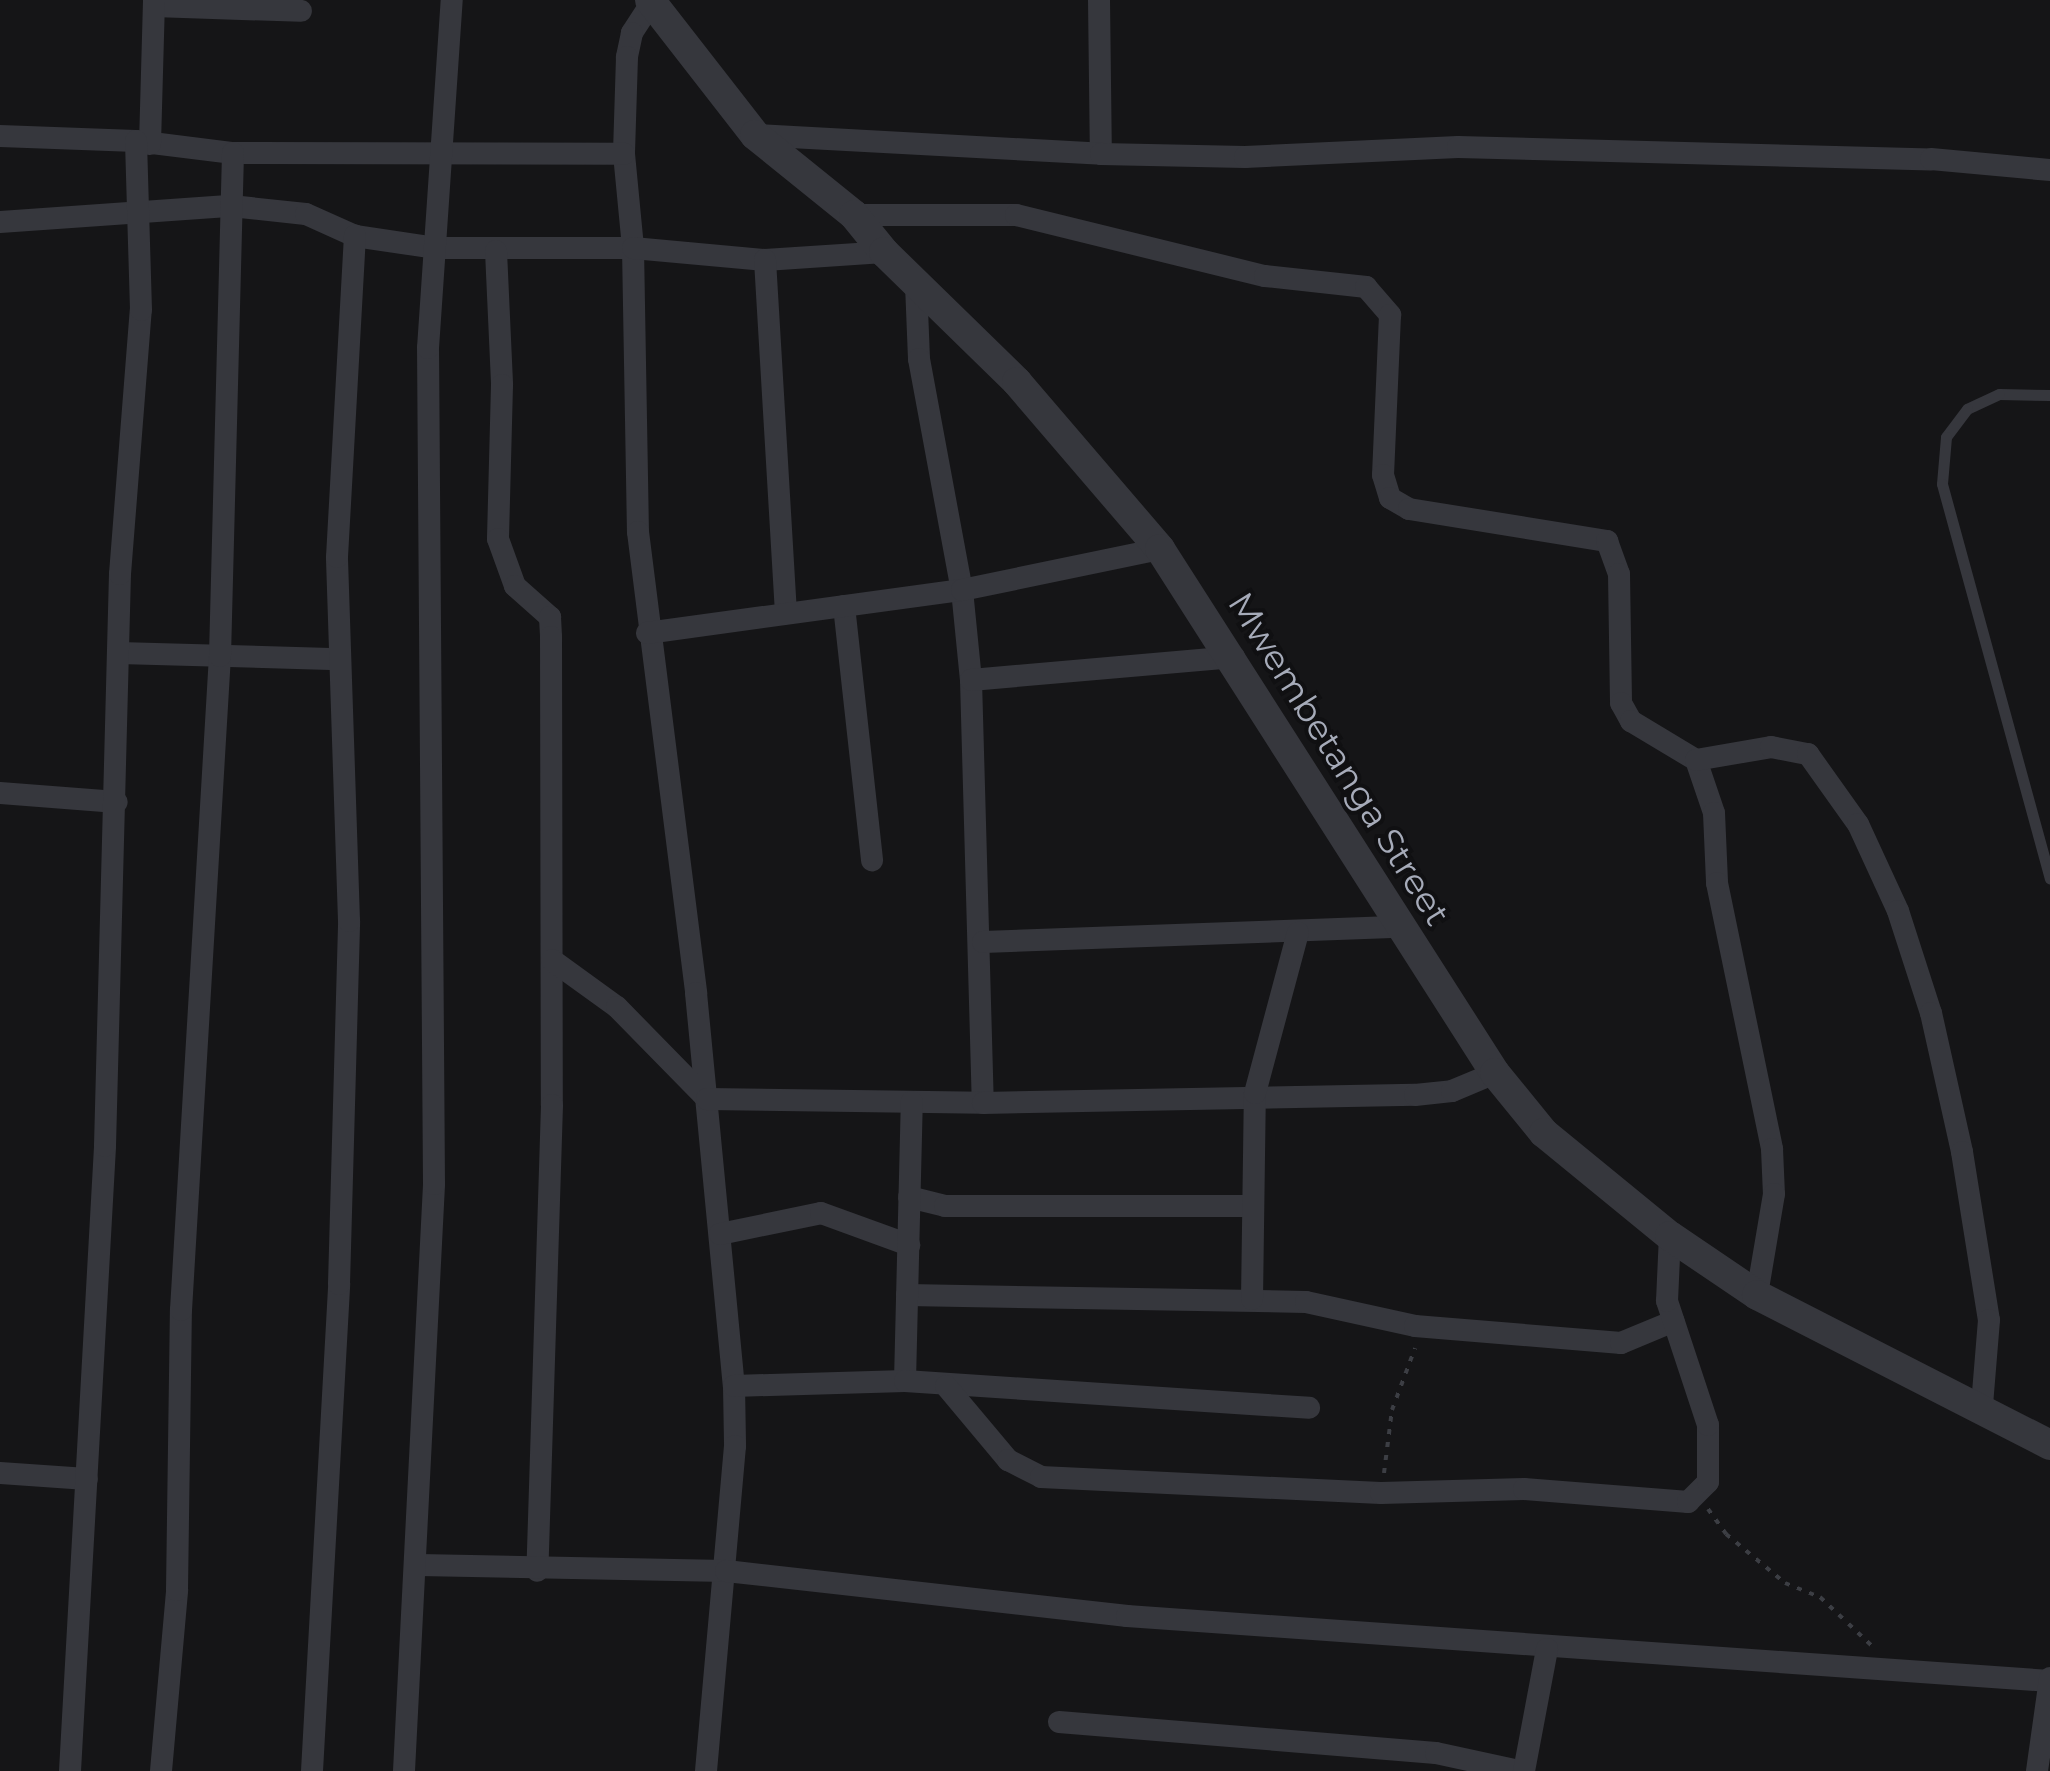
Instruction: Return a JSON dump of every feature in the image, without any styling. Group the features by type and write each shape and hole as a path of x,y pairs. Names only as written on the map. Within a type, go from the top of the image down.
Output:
{"street":[{"path":"404,1771 419,1565 435,1154 428,348 452,0"},
{"path":"1099,0 1101,154"},
{"path":"651,1 632,33 624,154 633,248 635,452 647,633 707,1099 734,1386 726,1571 706,1771"},
{"name":"Mwembetanga Street","path":"651,1 756,135 854,214 884,252 1017,382 1160,549 1234,657 1399,927 1495,1073 1544,1133 1670,1236 1757,1295 1982,1406 2050,1445"},
{"path":"70,1771 87,1478 120,653 140,327 143,142 154,3 301,11"},
{"path":"756,135 1101,154 1245,157 1458,147 1932,159 2050,170"},
{"path":"0,144 0,136 143,142 233,153 624,154"},
{"path":"162,1771 176,1590 181,1310 220,656 233,153"},
{"path":"0,222 231,206 306,214 355,236 435,248 633,248 765,260 884,252"},
{"path":"854,214 1016,215 1265,276 1366,286 1390,316 1384,474 1390,498 1409,509 1606,541 1620,574 1621,703 1631,721 1696,760 1714,813 1717,883 1772,1150 1774,1194 1757,1295"},
{"path":"312,1771 339,1284 349,922 339,660 340,476 355,236"},
{"path":"496,251 502,385 498,538 515,586 550,617 552,960 538,1571"},
{"path":"765,260 786,613"},
{"path":"916,284 919,359 962,590 971,680 983,942 983,1103"},
{"path":"647,633 962,590 1160,549"},
{"path":"844,606 872,860"},
{"path":"120,653 339,660"},
{"path":"971,680 1234,657"},
{"path":"1696,760 1771,747 1808,754 1858,824 1898,911 1932,1013 1962,1152 1988,1320 1982,1406"},
{"path":"0,793 117,802"},
{"path":"983,942 1399,927"},
{"path":"1252,1298 1250,1206 1256,1093 1298,933"},
{"path":"552,960 617,1007 707,1099 983,1103 1256,1093 1415,1095 1452,1091 1495,1073"},
{"path":"905,1381 912,1102"},
{"path":"909,1197 945,1206 1250,1206"},
{"path":"720,1234 821,1214 909,1245"},
{"path":"946,1386 1008,1460 1040,1477 1381,1493 1524,1489 1688,1502 1699,1496 1708,1482 1708,1425 1674,1320 1664,1272 1670,1236"},
{"path":"907,1295 1252,1298 1306,1302 1414,1326 1621,1342 1674,1320"},
{"path":"734,1386 905,1381 1309,1408"},
{"path":"0,1473 87,1478"},
{"path":"419,1565 538,1571 726,1571 1127,1616 1547,1649 1670,1650 2050,1680 2037,1771"},
{"path":"1058,1722 1436,1753 1522,1771 1547,1649"}],"lane":[{"path":"2050,395 1999,394 1967,409 1946,437 1942,484 2050,879"}],"path":[{"path":"1381,1493 1392,1410 1412,1368 1414,1326"},
{"path":"1699,1496 1726,1534 1785,1582 1820,1597 1898,1669"}]}
